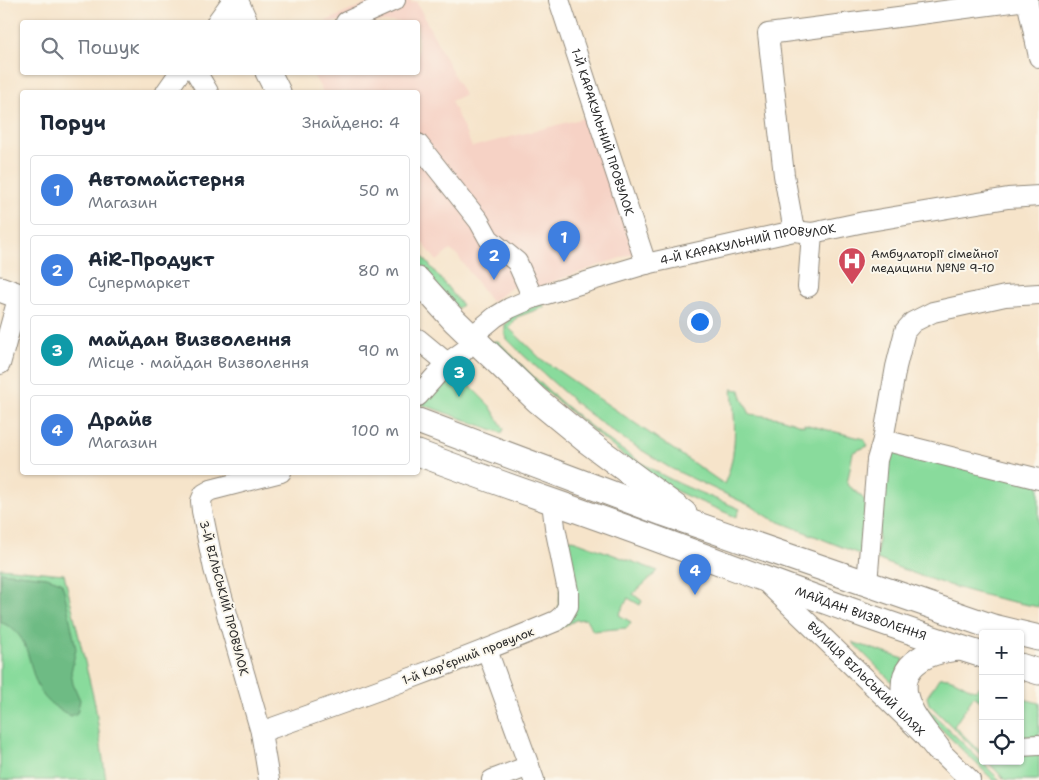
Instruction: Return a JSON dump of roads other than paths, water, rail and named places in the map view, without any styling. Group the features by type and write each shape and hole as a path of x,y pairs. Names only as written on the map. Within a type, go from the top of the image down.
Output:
{"main road":[{"path":"234,0 244,20"},
{"path":"251,0 260,20"},
{"path":"270,75 277,90"},
{"path":"286,75 293,90"},
{"path":"420,283 461,350"},
{"name":"МАЙДАН ВИЗВОЛЕННЯ","path":"420,301 461,350 570,446 664,514 730,567"},
{"name":"МАЙДАН ВИЗВОЛЕННЯ","path":"461,350 537,400 587,441 702,527 763,579"},
{"name":"МАЙДАН ВИЗВОЛЕННЯ","path":"420,422 664,514 993,627 1039,638"},
{"name":"МАЙДАН ВИЗВОЛЕННЯ","path":"420,454 763,579 971,651"},
{"path":"938,748 910,709 904,694 904,679 910,668 921,658 939,650 971,651"},
{"path":"1024,667 1039,672"}],"street":[{"path":"219,20 234,0"},
{"path":"350,20 395,0"},
{"name":"1-Й КАРАКУЛЬНИЙ ПРОВУЛОК","path":"559,0 646,264"},
{"path":"808,287 803,232 784,175 768,34 1027,0 1039,57"},
{"path":"167,90 178,75"},
{"path":"198,75 207,90"},
{"path":"420,146 480,221 489,239 517,262 533,298"},
{"name":"4-Й КАРАКУЛЬНИЙ ПРОВУЛОК","path":"420,394 495,317 533,298 646,264 803,232 1008,198 1039,196"},
{"path":"0,364 14,294"},
{"path":"868,584 877,460 883,440 896,367 906,331 913,322 933,312 1005,296 1039,294"},
{"path":"420,340 461,350"},
{"path":"883,440 1039,479"},
{"name":"3-Й ВІЛЬСЬКИЙ ПРОВУЛОК","path":"269,475 211,490 204,494 201,501 214,569 261,732 269,780"},
{"name":"1-й Карʼєрний провулок","path":"261,732 487,650 556,621 564,615 568,606 568,590 555,528 552,502"},
{"name":"ВУЛИЦЯ ВІЛЬСЬКИЙ ШЛЯХ","path":"763,579 970,780"},
{"path":"487,650 532,773 492,780"},
{"path":"1024,746 1039,745"}],"place":[{"name":"Автомайстерня","path":"564,262"},
{"name":"AiR-Продукт","path":"494,280"},
{"name":"Амбулаторії сімейної медицини №№ 9-10","path":"852,285"},
{"name":"майдан Визволення","path":"459,397"},
{"name":"Драйв","path":"695,595"}]}
